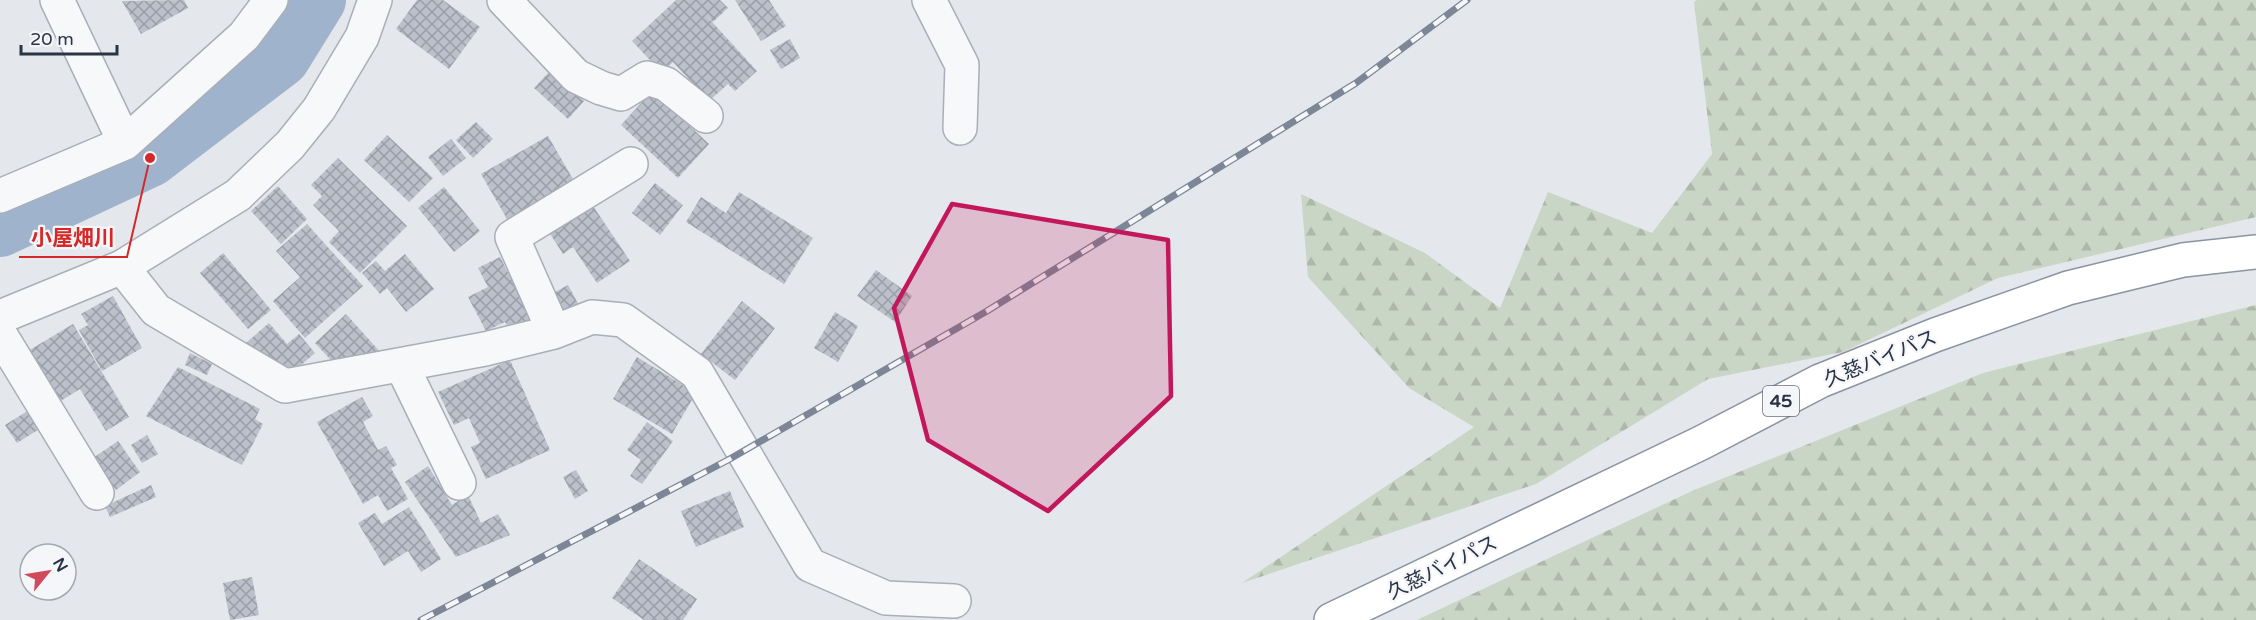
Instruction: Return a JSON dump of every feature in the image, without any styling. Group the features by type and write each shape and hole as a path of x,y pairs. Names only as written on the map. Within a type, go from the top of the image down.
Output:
{"highway":[{"name":"久慈バイパス","path":"1331,620 1701,443 1820,381 1872,360 2068,288 2183,260 2256,252"}],"street":[{"path":"57,0 125,143"},
{"path":"0,196 125,143 244,36 271,0"},
{"path":"0,317 122,267 238,195 290,145 319,109 362,38 375,0"},
{"path":"504,0 576,76 600,88 621,94 647,78 657,81 666,84 706,116"},
{"path":"929,0 962,65 960,128"},
{"path":"554,332 512,237 631,164"},
{"path":"122,267 156,310 285,386 402,366 554,332 592,317 623,321 697,373 810,565 886,598 954,601"},
{"path":"0,334 97,493"},
{"path":"402,366 459,483"}],"highlighted area":[{"path":"952,204 1168,240 1171,396 1048,511 928,440 894,308"}],"green space":[{"path":"1697,0 2256,0 2256,217 1998,278 1843,352 1708,379 1536,484 1242,583 1474,427 1409,388 1308,277 1301,194 1425,253 1500,308 1548,192 1652,233 1712,154 1694,2"},
{"path":"2256,305 2256,620 1417,620 1692,491 1983,373"}],"building":[{"path":"184,0 188,8 141,34 122,1"},
{"path":"417,0 443,0 480,27 449,69 396,29"},
{"path":"676,0 720,0 728,8 713,22 702,11 757,71 735,91 728,84 709,101 673,62 662,73 632,41"},
{"path":"735,0 769,0 786,26 761,41"},
{"path":"790,39 800,58 781,69 770,50"},
{"path":"551,70 584,101 568,119 534,88"},
{"path":"652,91 709,144 678,178 621,125"},
{"path":"476,122 493,139 473,158 456,140"},
{"path":"387,135 433,178 409,202 364,160"},
{"path":"548,136 574,181 507,219 481,174"},
{"path":"451,139 466,158 443,176 428,157"},
{"path":"338,158 407,226 360,273 329,242 339,231 313,205 322,196 311,185"},
{"path":"655,183 683,205 660,235 632,213"},
{"path":"278,186 307,219 281,244 251,211"},
{"path":"444,187 480,231 454,252 418,208"},
{"path":"739,192 813,238 784,284 686,222 701,197 726,213"},
{"path":"589,200 630,261 597,283 573,247 563,254 547,229"},
{"path":"307,224 363,286 305,338 273,301 300,277 276,251"},
{"path":"223,253 271,310 248,329 200,273"},
{"path":"405,254 434,289 406,312 387,288 380,294 362,273 376,261 385,271"},
{"path":"500,257 532,320 510,331 505,322 486,331 468,297 488,287 478,268"},
{"path":"876,270 912,296 895,322 857,296"},
{"path":"568,285 582,311 559,323 546,297"},
{"path":"113,296 142,348 102,371 79,330 88,325 81,314"},
{"path":"742,301 775,328 735,380 701,354"},
{"path":"835,312 858,326 838,362 814,348"},
{"path":"346,314 382,354 345,375 315,343"},
{"path":"269,323 287,344 299,334 315,353 286,378 269,371 246,343"},
{"path":"73,324 129,417 106,431 80,389 59,402 28,351"},
{"path":"190,353 212,364 207,375 185,365"},
{"path":"637,357 696,393 672,434 613,399"},
{"path":"510,360 550,450 486,479 471,447 480,443 469,418 454,425 438,392"},
{"path":"178,367 260,409 255,419 263,424 242,465 146,416"},
{"path":"362,397 373,416 363,422 378,450 386,446 397,465 391,468 408,499 387,511 378,495 363,504 317,422"},
{"path":"29,410 41,428 17,443 5,425"},
{"path":"647,422 673,441 642,484 630,476 641,460 627,450"},
{"path":"147,435 158,454 142,463 131,445"},
{"path":"118,441 140,472 116,490 93,458"},
{"path":"428,466 452,505 468,495 481,523 498,514 510,535 456,557 405,482"},
{"path":"576,470 588,491 575,499 563,477"},
{"path":"151,485 156,497 110,517 105,506"},
{"path":"730,491 744,527 696,547 681,511"},
{"path":"409,507 441,559 421,572 408,551 384,566 358,523 375,513 382,524"},
{"path":"639,559 697,599 683,620 644,620 612,598"},
{"path":"252,577 259,615 230,620 223,583"}],"waterway":[{"path":"0,228 150,158 281,58 317,0"}],"railway":[{"path":"421,620 728,460 987,311 1356,83 1467,0"}],"place":[{"name":"小屋畑川","path":"150,158"}]}
